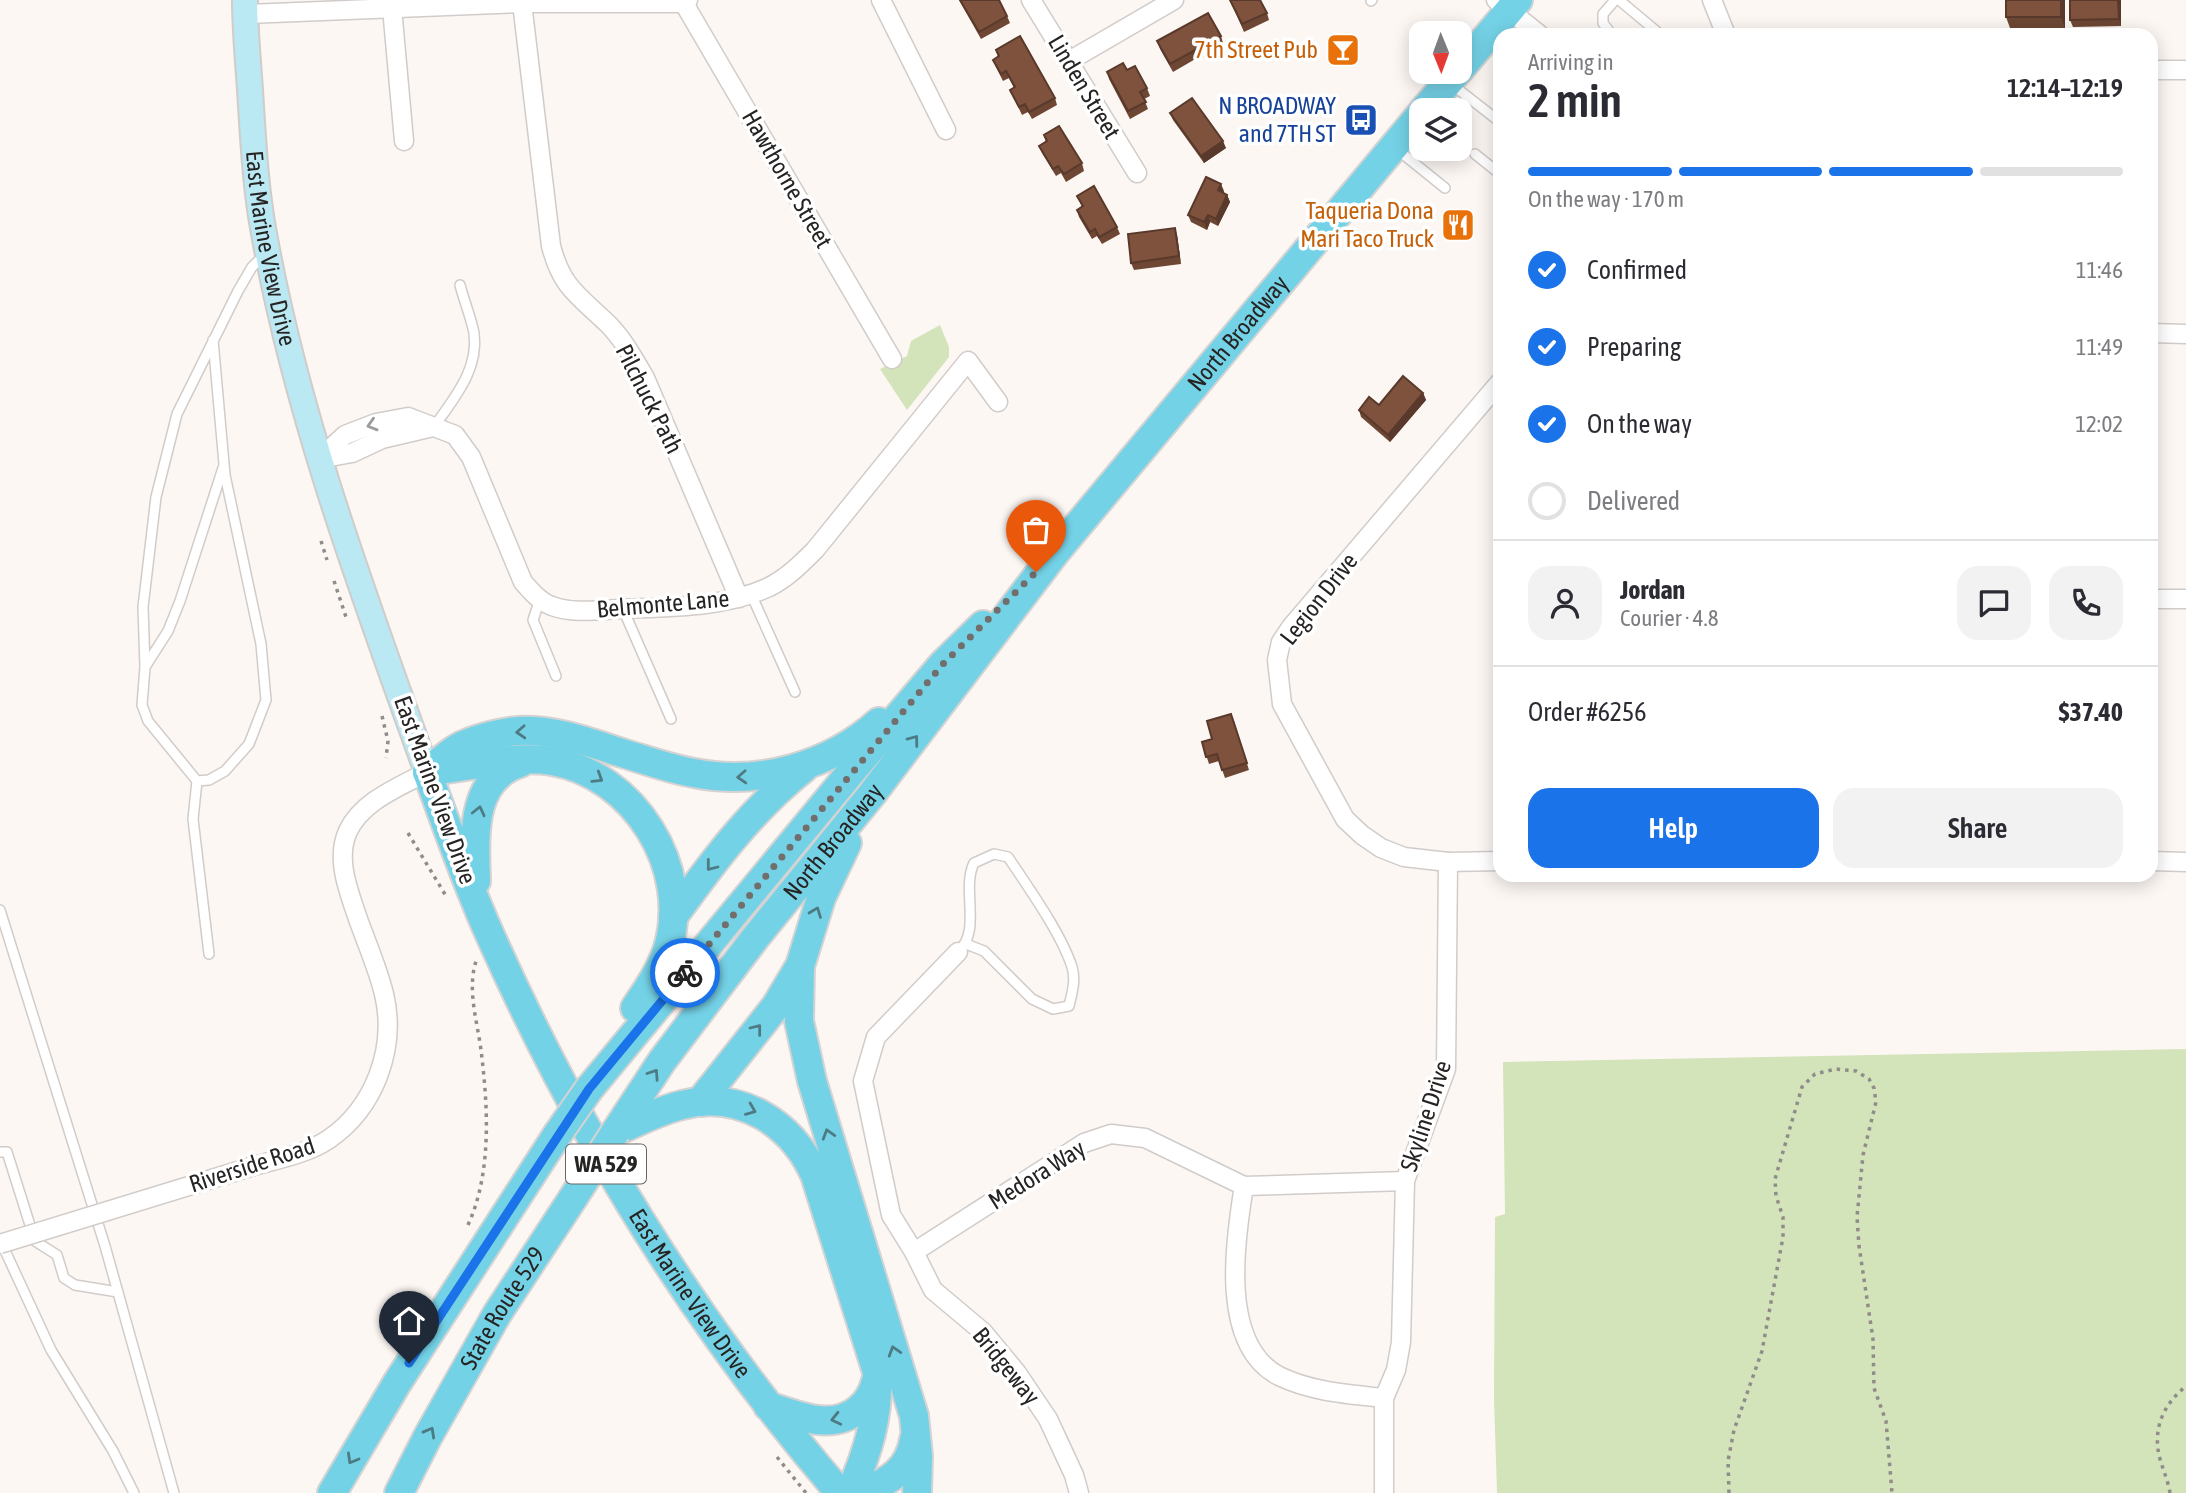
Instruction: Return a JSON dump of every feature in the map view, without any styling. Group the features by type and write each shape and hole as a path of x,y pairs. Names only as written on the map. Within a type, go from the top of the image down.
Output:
{"main road":[{"path":"1472,52 1508,4"},
{"name":"East Marine View Drive","path":"245,7 254,153 262,225 283,324 319,459 345,542 477,904 490,936 587,1133 665,1262 768,1406 840,1493"},
{"path":"1434,98 1446,84"},
{"name":"North Broadway","path":"628,1136 663,1061 755,938 872,794 1054,554 1409,129"},
{"name":"North Broadway","path":"589,1089 943,664 1054,554"},
{"path":"427,772 465,744 516,731 562,735 668,767 707,775 762,776 809,764 844,747 870,730 943,664"},
{"path":"427,772 533,759"},
{"name":"WA 529","path":"477,904 475,826 480,802 497,777 512,766 533,759 590,772 622,795 656,839 672,887 673,917 668,947 655,979 618,1033 589,1089"},
{"path":"673,917 744,823 809,764"},
{"path":"872,794 830,876 811,925 800,966 799,1021 809,1070 914,1416 918,1448 917,1493"},
{"path":"700,1102 776,1006 800,966"},
{"name":"State Route 529","path":"332,1493 397,1383 589,1089"},
{"name":"WA 529","path":"628,1136 673,1108 700,1102 725,1102 757,1111 779,1125 801,1147 815,1175 877,1372 878,1400 874,1430 850,1493"},
{"name":"State Route 529","path":"399,1493 497,1314 573,1198 628,1136"},
{"path":"768,1406 815,1421 842,1419 853,1414 867,1401 874,1391 877,1372"},
{"path":"863,1493 896,1475 904,1467 912,1449 914,1416"}],"street":[{"path":"881,0 946,130"},
{"name":"Linden Street","path":"1031,0 1137,173"},
{"path":"1069,61 1174,0"},
{"path":"1712,0 1723,28"},
{"path":"245,7 392,8 685,1"},
{"name":"Hawthorne Street","path":"685,1 892,359"},
{"name":"Pilchuck Path","path":"522,4 551,246 556,267 567,286 609,325 630,352 645,378 745,596"},
{"path":"1508,4 1533,28"},
{"path":"392,8 404,141"},
{"path":"2158,70 2186,70"},
{"path":"2158,333 2186,334"},
{"name":"Belmonte Lane","path":"540,599 551,606 578,611 690,606 745,596 771,586 794,570 815,550 968,361 998,402"},
{"name":"Legion Drive","path":"1493,390 1291,627 1281,642 1277,660 1282,704 1345,819 1362,835 1381,848 1404,857 1448,862 1493,861"},
{"path":"319,459 352,453 382,439 434,426 455,435 471,457 523,582 540,599"},
{"path":"2158,599 2186,599"},
{"name":"Riverside Road","path":"0,1242 305,1150 327,1140 353,1119 369,1099 381,1070 387,1032 384,996 345,881 343,858 347,834 357,816 379,797 427,772"},
{"path":"2158,861 2186,862"},
{"name":"Skyline Drive","path":"1384,1493 1384,1398 1396,1370 1401,1342 1405,1181 1446,1069 1448,862"},
{"name":"Bridgeway","path":"962,948 876,1037 863,1081 891,1215 933,1290 983,1332 1017,1373 1048,1419 1074,1475 1079,1493"},
{"name":"Medora Way","path":"914,1252 1084,1143 1111,1134 1145,1138 1244,1186 1405,1181"},
{"path":"1244,1186 1236,1234 1237,1312 1248,1344 1270,1369 1300,1385 1328,1392 1384,1398"}],"lane":[{"path":"1607,28 1603,23 1603,14 1617,0 1652,28"},
{"path":"1464,84 1493,115"},
{"path":"1394,147 1445,188"},
{"path":"1475,154 1493,168"},
{"path":"209,954 193,819 197,781 148,721 142,705 145,667 143,607 156,497 177,414 252,267 267,251"},
{"path":"434,426 466,381 474,354 474,333 460,285"},
{"path":"197,781 209,780 225,771 249,744 266,700 261,644 224,463 213,340"},
{"path":"145,667 168,631 180,601 224,463"},
{"path":"745,596 795,692"},
{"path":"540,599 533,620 556,676"},
{"path":"623,609 671,719"},
{"path":"994,855 1008,857 1055,932 1072,969 1073,987 1069,1006 1053,1009 1032,999 984,951 962,948 969,929 969,873 974,863 994,855"},
{"path":"0,910 118,1292 174,1493"},
{"path":"0,1152 6,1152 35,1241 57,1255 64,1278 75,1285 118,1292"},
{"path":"0,1242 51,1350 113,1451 134,1493"}],"path":[{"path":"465,1233 481,1186 485,1149 486,1111 481,1053 471,988 471,976 476,960"},
{"path":"1729,1493 1728,1461 1734,1430 1762,1351 1783,1237 1783,1217 1776,1196 1775,1179 1802,1087 1815,1074 1836,1069 1856,1071 1869,1079 1874,1088 1876,1102 1863,1155 1857,1217 1873,1339 1874,1388 1886,1422 1892,1493"},
{"path":"628,1136 650,1135"},
{"path":"2170,1493 2160,1457 2157,1433 2168,1405 2186,1386"},
{"path":"806,1493 796,1481 816,1465"}],"green space":[{"path":"940,325 949,347 949,357 907,410 880,369 907,356 911,341"},
{"path":"2186,1049 2186,1493 1497,1493 1494,1399 1495,1217 1505,1214 1503,1062"}],"building":[{"path":"960,0 999,0 1007,16 979,32"},
{"path":"1230,0 1260,0 1267,13 1242,24"},
{"path":"2006,0 2061,0 2061,17 2006,17"},
{"path":"2070,0 2118,0 2119,19 2070,20"},
{"path":"1208,13 1221,36 1170,64 1157,41"},
{"path":"1020,36 1055,98 1029,112 1025,104 1019,107 1010,90 1015,87 1006,71 1001,74 993,60 999,56 996,50"},
{"path":"1123,63 1127,70 1135,66 1147,88 1140,92 1146,102 1128,111 1107,72"},
{"path":"1192,98 1223,141 1201,156 1170,113"},
{"path":"1059,126 1082,163 1064,174 1058,166 1053,169 1039,146 1047,141 1044,135"},
{"path":"1206,177 1221,184 1218,190 1227,195 1216,219 1208,215 1204,222 1188,215"},
{"path":"1094,186 1117,227 1099,237 1095,229 1090,232 1077,210 1083,206 1077,196"},
{"path":"1175,228 1179,256 1131,263 1128,234"},
{"path":"1403,376 1423,393 1388,435 1359,410 1369,397 1379,405"},
{"path":"1231,714 1247,763 1222,770 1217,754 1206,757 1202,742 1212,739 1207,721"}],"way so far":[{"path":"685,973 943,664 1036,572"}],"place":[{"name":"7th Street Pub","path":"1343,50"},
{"name":"N BROADWAY and 7TH ST","path":"1361,120"},
{"name":"Taqueria Dona Mari Taco Truck","path":"1458,225"}],"route":[{"path":"409,1363 589,1089 685,973"}]}
